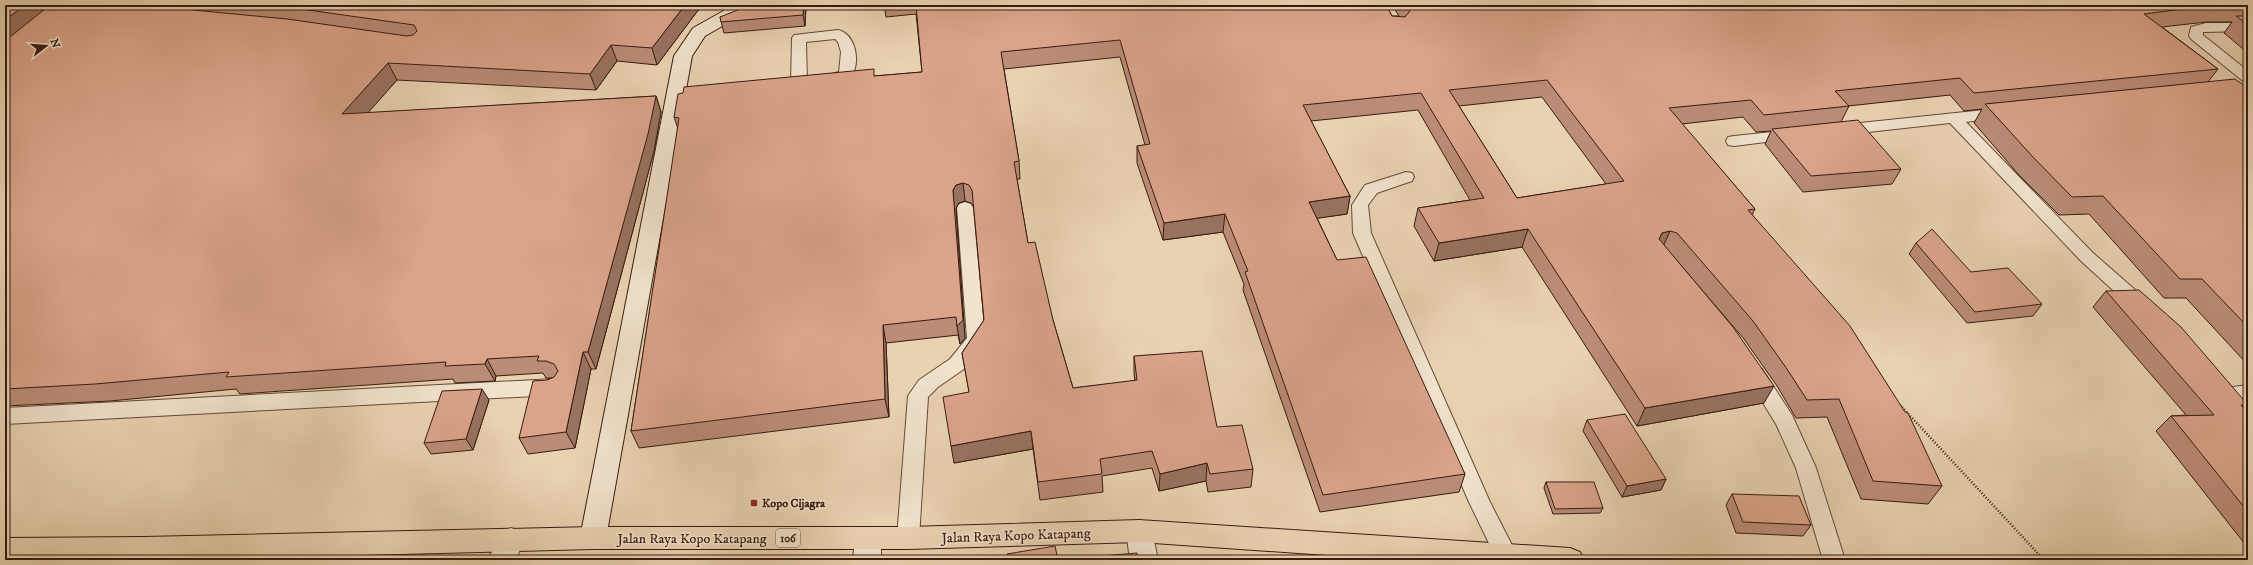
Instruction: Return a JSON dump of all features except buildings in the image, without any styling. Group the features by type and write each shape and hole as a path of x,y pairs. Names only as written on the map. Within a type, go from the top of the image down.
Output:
{"main road":[{"name":"Jalan Raya Kopo Katapang","path":"5,550 507,550 593,538 868,549 908,538 1140,531 1423,555 1570,560"}],"street":[{"path":"593,538 620,385 682,94 683,56 690,43 699,32 712,23 746,5"},
{"path":"1140,531 1144,560"}],"lane":[{"path":"2245,85 2196,36 2196,30 2206,27 2248,27"},
{"path":"784,84 799,83"},
{"path":"1829,131 2018,112"},
{"path":"1954,118 2087,257 2154,317"},
{"path":"1734,141 1805,134"},
{"path":"1406,177 1372,189 1360,205 1362,233 1480,502 1508,558"},
{"path":"908,538 918,396 924,385 956,364 969,350 976,338 965,208"},
{"path":"1746,361 1785,421 1806,468 1834,560"},
{"path":"5,416 555,387"},
{"path":"2238,410 2219,388 2248,393"}],"path":[{"path":"1895,400 2044,560"}],"place":[{"name":"Kopo Cijagra","path":"754,503"}]}
